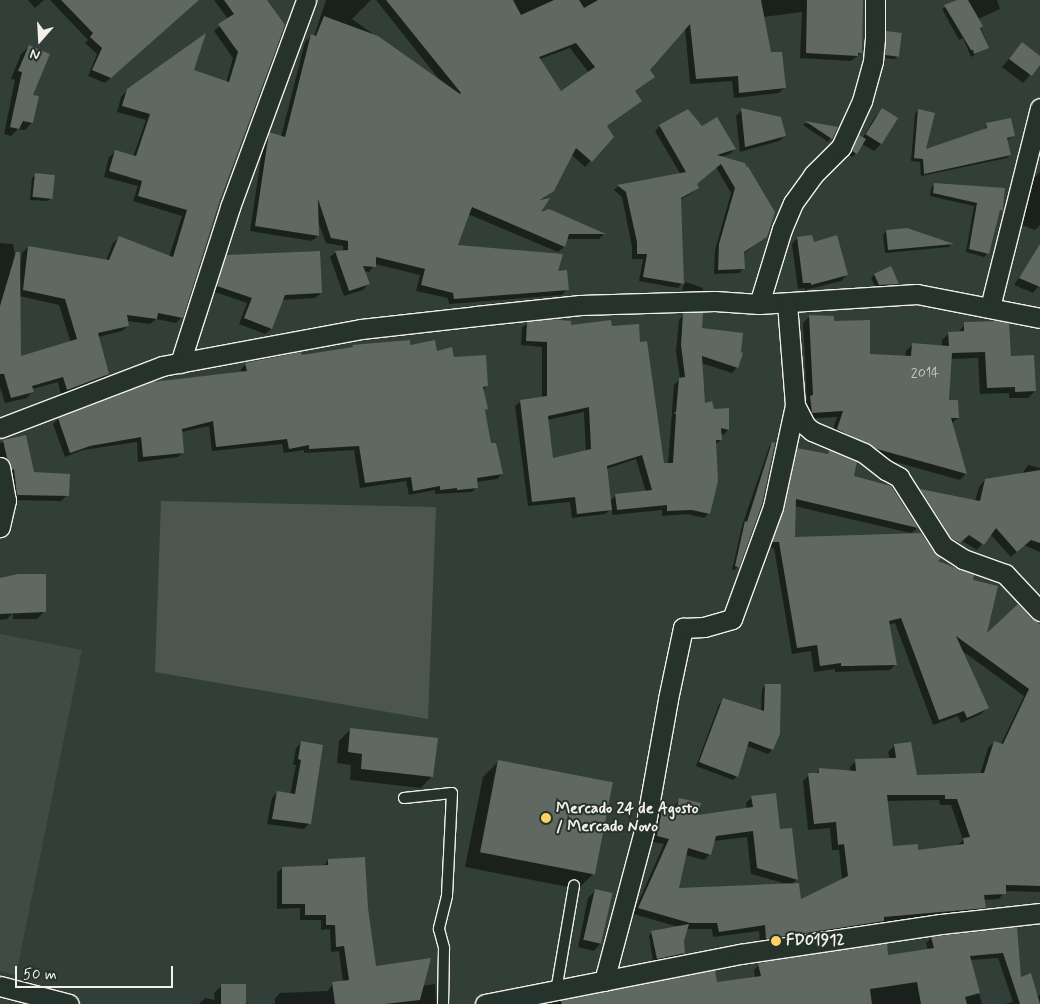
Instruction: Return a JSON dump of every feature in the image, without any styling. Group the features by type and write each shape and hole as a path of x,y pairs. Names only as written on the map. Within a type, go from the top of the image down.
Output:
{"street":[{"path":"180,363 230,207 306,0"},
{"path":"759,304 782,228 793,203 813,175 841,146 862,101 873,61 876,38 875,0"},
{"path":"990,307 1040,108"},
{"path":"0,428 162,366 361,329 580,305 716,302 759,304 917,294 1040,318"},
{"path":"604,981 646,823 668,699 683,628 704,627 732,619 771,514 795,405 787,303"},
{"path":"795,405 805,425 812,431 864,453 886,470 899,477 943,546 963,558 1005,574 1040,611"},
{"path":"0,467 6,500 0,527"},
{"path":"485,1004 740,954 941,924 1040,913"},
{"path":"0,986 69,1004"}],"lane":[{"path":"404,798 452,793 447,896 439,929 444,948 443,1004"},
{"path":"556,991 574,886"}],"shaded area":[{"path":"161,501 436,507 428,719 155,672"},
{"path":"0,634 82,650 16,975 0,971"}],"building":[{"path":"61,0 199,0 111,78 92,70 102,48 90,37 93,33"},
{"path":"224,0 267,0 285,25 219,203 183,318 158,313 157,319 127,315 129,326 98,333 109,374 67,390 63,377 32,386 34,392 11,398 4,374 0,374 0,306 16,252 20,252 21,356 77,339 65,299 23,290 28,246 109,260 119,236 173,257 187,210 138,196 142,181 109,171 115,150 136,156 150,114 122,106 127,89 206,33 194,70 229,82 238,52 218,24 234,14"},
{"path":"386,0 513,0 521,15 554,0 579,0 584,8 598,0 761,0 771,52 782,52 786,88 739,93 738,76 696,79 690,24 650,70 655,77 635,91 642,101 607,126 614,137 592,162 576,148 554,191 540,200 550,198 541,212 549,209 606,234 569,234 565,247 472,207 458,245 563,254 558,271 567,270 569,290 454,299 453,293 421,285 425,269 376,257 376,267 363,266 370,284 349,291 335,251 348,250 348,241 331,238 318,199 319,236 255,226 269,132 285,137 311,34 316,36 324,16 378,36 461,93","holes":["576,43 595,67 561,91 539,57"]},
{"path":"807,0 863,0 862,53 858,53 858,56 806,53"},
{"path":"957,0 968,0 983,26 980,28 989,48 974,54 973,50 971,50 944,5"},
{"path":"886,31 902,33 899,57 883,55"},
{"path":"1022,42 1040,56 1040,65 1032,76 1009,59"},
{"path":"29,45 50,54 33,95 39,96 33,123 23,121 19,129 10,127 22,72 18,71"},
{"path":"741,108 781,117 786,136 745,147"},
{"path":"882,108 898,118 882,144 866,134"},
{"path":"688,109 702,126 717,117 736,149 717,155 745,163 775,212 767,237 744,252 745,269 718,270 719,244 735,188 721,164 697,184 699,188 681,198 684,284 643,277 647,254 637,254 637,242 626,192 617,185 686,172 659,125"},
{"path":"918,109 935,113 926,149 987,128 986,123 1011,118 1015,136 1007,138 1011,155 924,174 923,159 914,158"},
{"path":"805,121 838,127 832,139"},
{"path":"859,135 866,139 857,154 852,151"},
{"path":"35,173 55,175 52,199 32,197"},
{"path":"934,183 1005,188 1003,211 1000,210 989,254 969,249 977,203 933,193"},
{"path":"907,228 954,244 888,250 886,230"},
{"path":"812,235 814,242 837,235 848,275 811,285 811,283 803,283 797,237"},
{"path":"1040,244 1040,287 1019,278"},
{"path":"320,251 322,293 285,295 272,329 244,318 252,298 217,286 226,255"},
{"path":"891,266 899,284 879,285 874,274"},
{"path":"683,313 703,313 702,328 743,333 741,352 743,353 738,368 702,356 705,403 712,401 714,409 729,408 729,430 721,428 722,440 716,440 718,481 710,514 692,510 667,511 667,505 617,510 615,494 652,490 642,455 607,466 612,510 577,514 575,497 532,502 520,400 547,396 547,342 526,341 527,322 551,319 571,321 571,325 611,320 612,326 639,324 640,342 647,341 664,463 673,463 676,414 674,413 676,412 679,378 685,377 681,345","holes":["589,407 591,449 553,458 548,416"]},
{"path":"809,315 834,316 834,321 870,320 870,354 911,356 912,343 949,346 948,332 964,331 964,322 997,321 1009,323 1011,356 1034,355 1036,391 1015,392 1015,387 987,388 985,352 952,353 949,400 958,400 959,418 951,418 967,474 877,449 837,429 843,411 812,413 810,396 813,395"},
{"path":"410,340 410,345 435,340 437,351 452,347 454,357 486,355 488,386 483,387 488,409 485,410 491,443 496,443 503,474 477,478 478,488 457,490 457,488 440,490 440,486 413,491 411,477 365,483 359,446 309,449 309,445 289,449 287,439 216,447 213,421 182,429 184,453 143,457 141,437 90,446 70,453 58,418 152,382 247,371 245,363 301,352 302,355 353,347 352,345"},
{"path":"26,435 34,472 70,474 69,496 17,495 14,469 12,470 7,458 3,440"},
{"path":"772,442 775,443 762,504 739,568 735,566 745,521 747,522"},
{"path":"797,448 828,454 829,450 857,462 854,476 891,486 918,528 796,499 795,537 921,533 934,552 941,558 938,561 974,575 973,580 998,586 987,633 1018,604 1032,619 1040,624 1040,886 1006,885 1006,894 984,895 986,908 884,917 884,921 766,939 765,925 719,932 717,923 690,923 638,908 669,839 657,836 663,805 677,808 679,798 701,803 698,815 753,807 751,796 776,793 780,829 792,828 798,880 757,868 753,831 716,836 711,855 688,848 679,888 799,883 801,899 848,876 844,844 838,845 836,822 814,824 808,773 819,773 819,768 856,771 855,759 896,758 894,744 911,742 917,775 984,773 994,741 1003,744 1029,689 956,636 989,708 967,718 964,711 939,720 901,618 889,621 897,665 841,666 841,663 820,666 817,645 797,648 779,542 772,542 784,509","holes":["887,795 945,795 945,799 957,799 970,837 963,838 964,844 918,850 918,844 893,846"]},
{"path":"1040,470 1040,543 1031,540 1017,552 996,528 984,545 969,535 960,543 951,538 920,489 980,501 985,479"},
{"path":"18,574 46,574 46,612 0,614 0,578"},
{"path":"765,684 781,684 780,734 773,750 749,741 738,777 699,762 723,698 764,711"},
{"path":"350,728 438,738 433,777 361,769 362,754 348,752"},
{"path":"301,741 323,745 311,824 272,819 277,791 295,794 301,760 298,759"},
{"name":"Mercado 24 de Agosto / Mercado Novo","path":"498,760 613,782 595,875 480,852"},
{"path":"365,857 368,908 376,966 431,958 420,1000 385,1004 335,1004 332,982 349,980 344,946 336,947 335,925 326,925 326,915 305,915 305,904 282,904 282,867 328,865 328,859"},
{"path":"595,889 613,893 601,944 583,940"},
{"path":"689,924 684,941 685,953 657,959 651,931"},
{"path":"1017,927 1021,977 1031,973 1040,1004 1020,1004 1003,953 970,956 980,993 965,997 967,1004 921,1004 917,982 870,989 872,1004 562,1004 561,1000 715,970 717,982 761,976 758,964 769,961 887,943 888,955 934,948 931,937"},
{"path":"221,984 246,984 246,1004 221,1004"}],"place":[{"name":"Mercado 24 de Agosto / Mercado Novo","path":"546,818"},
{"name":"FD01912","path":"776,941"}]}
